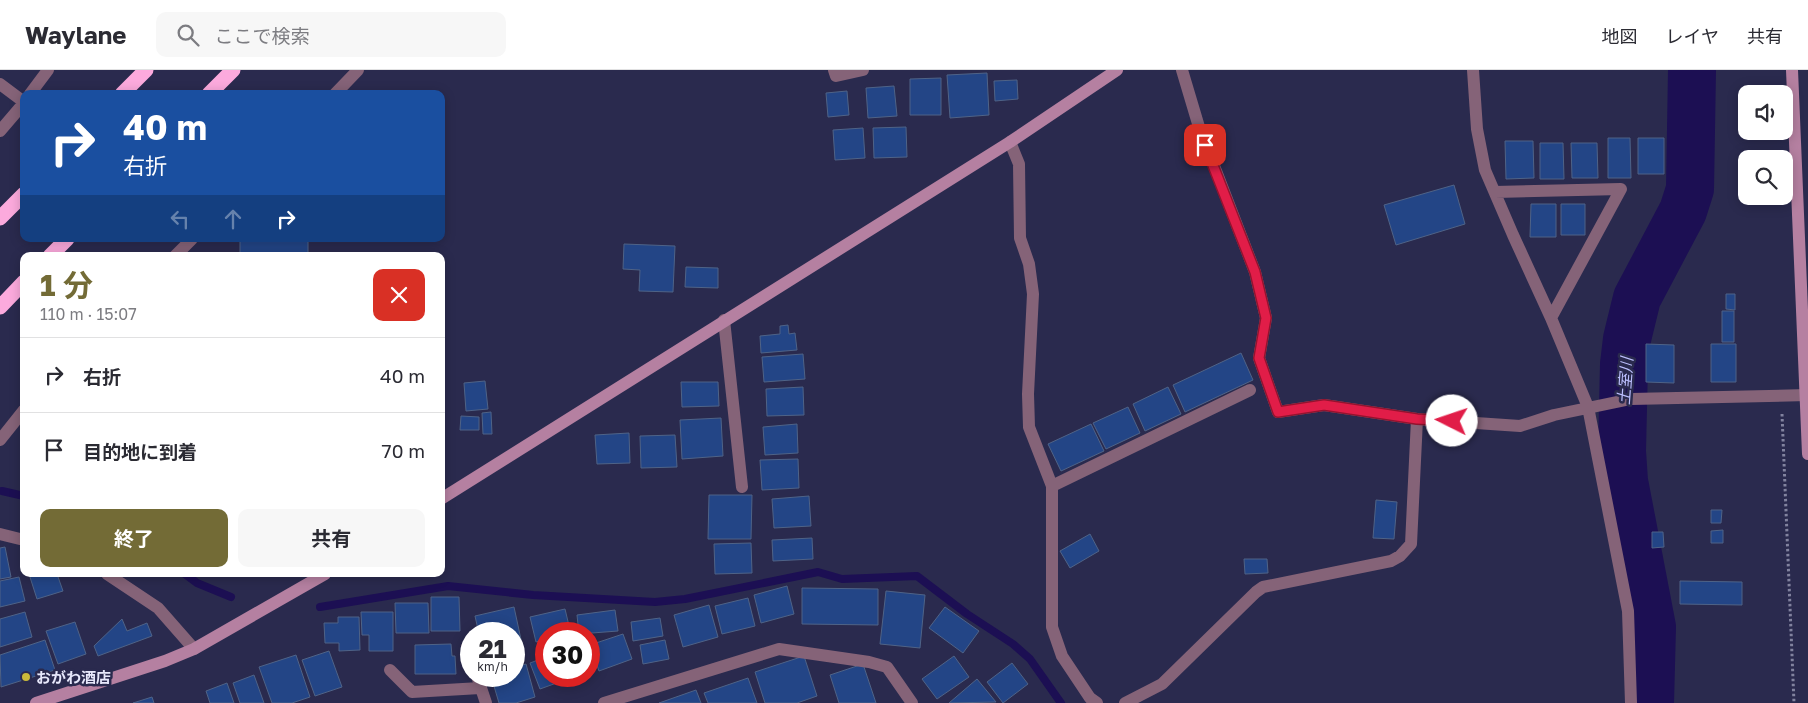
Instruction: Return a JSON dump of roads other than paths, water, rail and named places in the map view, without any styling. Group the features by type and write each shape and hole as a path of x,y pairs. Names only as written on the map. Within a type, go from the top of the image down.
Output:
{"highway":[{"path":"126,90 146,70"},
{"path":"213,90 233,70"},
{"path":"0,218 20,198"},
{"path":"54,252 64,242"},
{"path":"0,307 20,286"}],"street":[{"path":"33,90 48,70"},
{"path":"339,90 358,70"},
{"path":"834,70 836,76 863,70"},
{"path":"445,496 1010,142 1117,70"},
{"path":"1182,70 1198,127 1255,272 1266,318 1259,358 1278,412 1324,405 1417,419 1520,426 1588,407 1631,399 1807,395"},
{"path":"1473,70 1477,129 1486,170 1552,318 1588,407 1628,612 1631,703"},
{"path":"1792,70 1808,454"},
{"path":"0,84 20,100"},
{"path":"0,131 20,108"},
{"path":"1010,142 1019,164 1020,238 1029,264 1033,294 1028,394 1029,427 1052,486 1051,619 1053,634 1062,656 1090,698 1096,703"},
{"path":"1495,192 1621,189 1552,318"},
{"path":"179,252 189,242"},
{"path":"724,320 742,487"},
{"path":"1052,486 1250,390"},
{"path":"0,440 20,415"},
{"path":"1125,703 1162,684 1263,587 1391,561 1404,553 1411,544 1417,419"},
{"path":"0,534 20,539"},
{"path":"112,577 158,608 194,649"},
{"path":"36,703 165,661 194,649 320,577"},
{"path":"604,703 779,649 869,662 887,668 912,703"},
{"path":"390,670 412,692 460,685"},
{"path":"481,687 486,703"}],"waterway":[{"name":"土室川","path":"1650,703 1652,627 1624,481 1622,451 1624,364 1627,339 1637,298 1683,211 1690,189 1692,70"},
{"path":"2,491 20,495"},
{"path":"320,607 448,586 533,595 655,602 685,599 818,572 842,579 917,576 967,614 1013,644 1030,659 1061,703"},
{"path":"189,577 197,583 231,597"}],"place":[{"name":"おがわ酒店","path":"26,677"}]}
